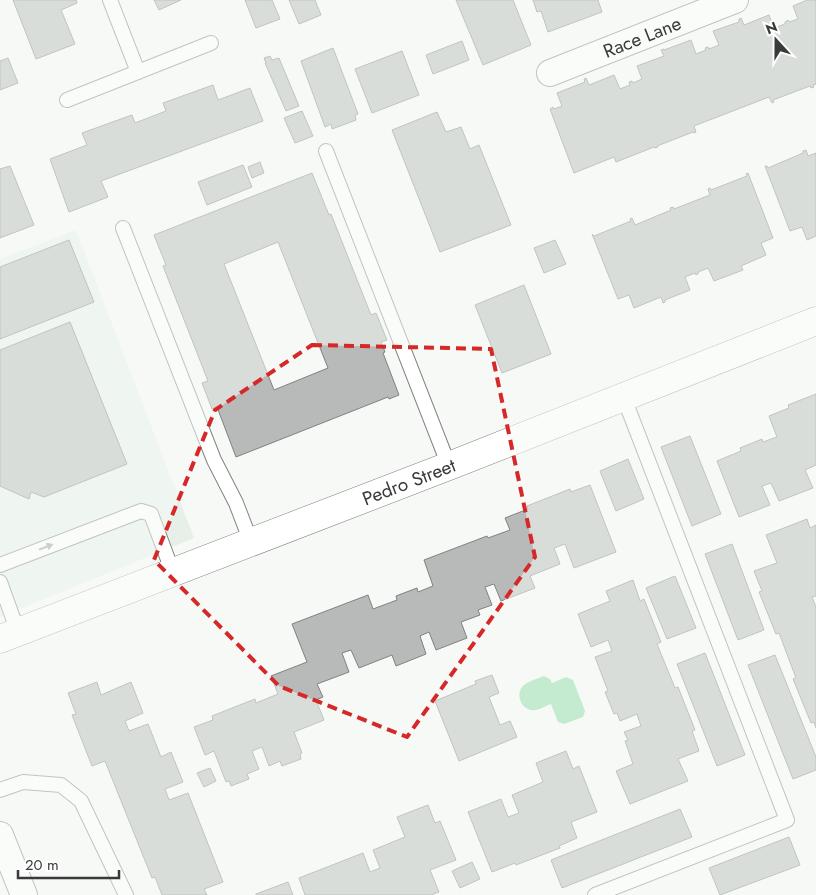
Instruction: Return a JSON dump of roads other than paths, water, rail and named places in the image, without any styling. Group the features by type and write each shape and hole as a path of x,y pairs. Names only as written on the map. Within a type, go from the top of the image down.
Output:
{"street":[{"name":"Race Lane","path":"550,73 735,0"},
{"name":"Pedro Street","path":"9,636 624,398 816,321"},
{"path":"0,835 24,895"}],"lane":[{"path":"110,0 138,72"},
{"path":"67,100 211,43"},
{"path":"326,152 449,466"},
{"path":"122,228 214,460 236,503 251,542"},
{"path":"595,895 787,820 624,398"},
{"path":"0,564 140,511 151,514 173,573"},
{"path":"0,582 9,636"},
{"path":"0,790 23,782 61,785 81,801 126,895"}]}
